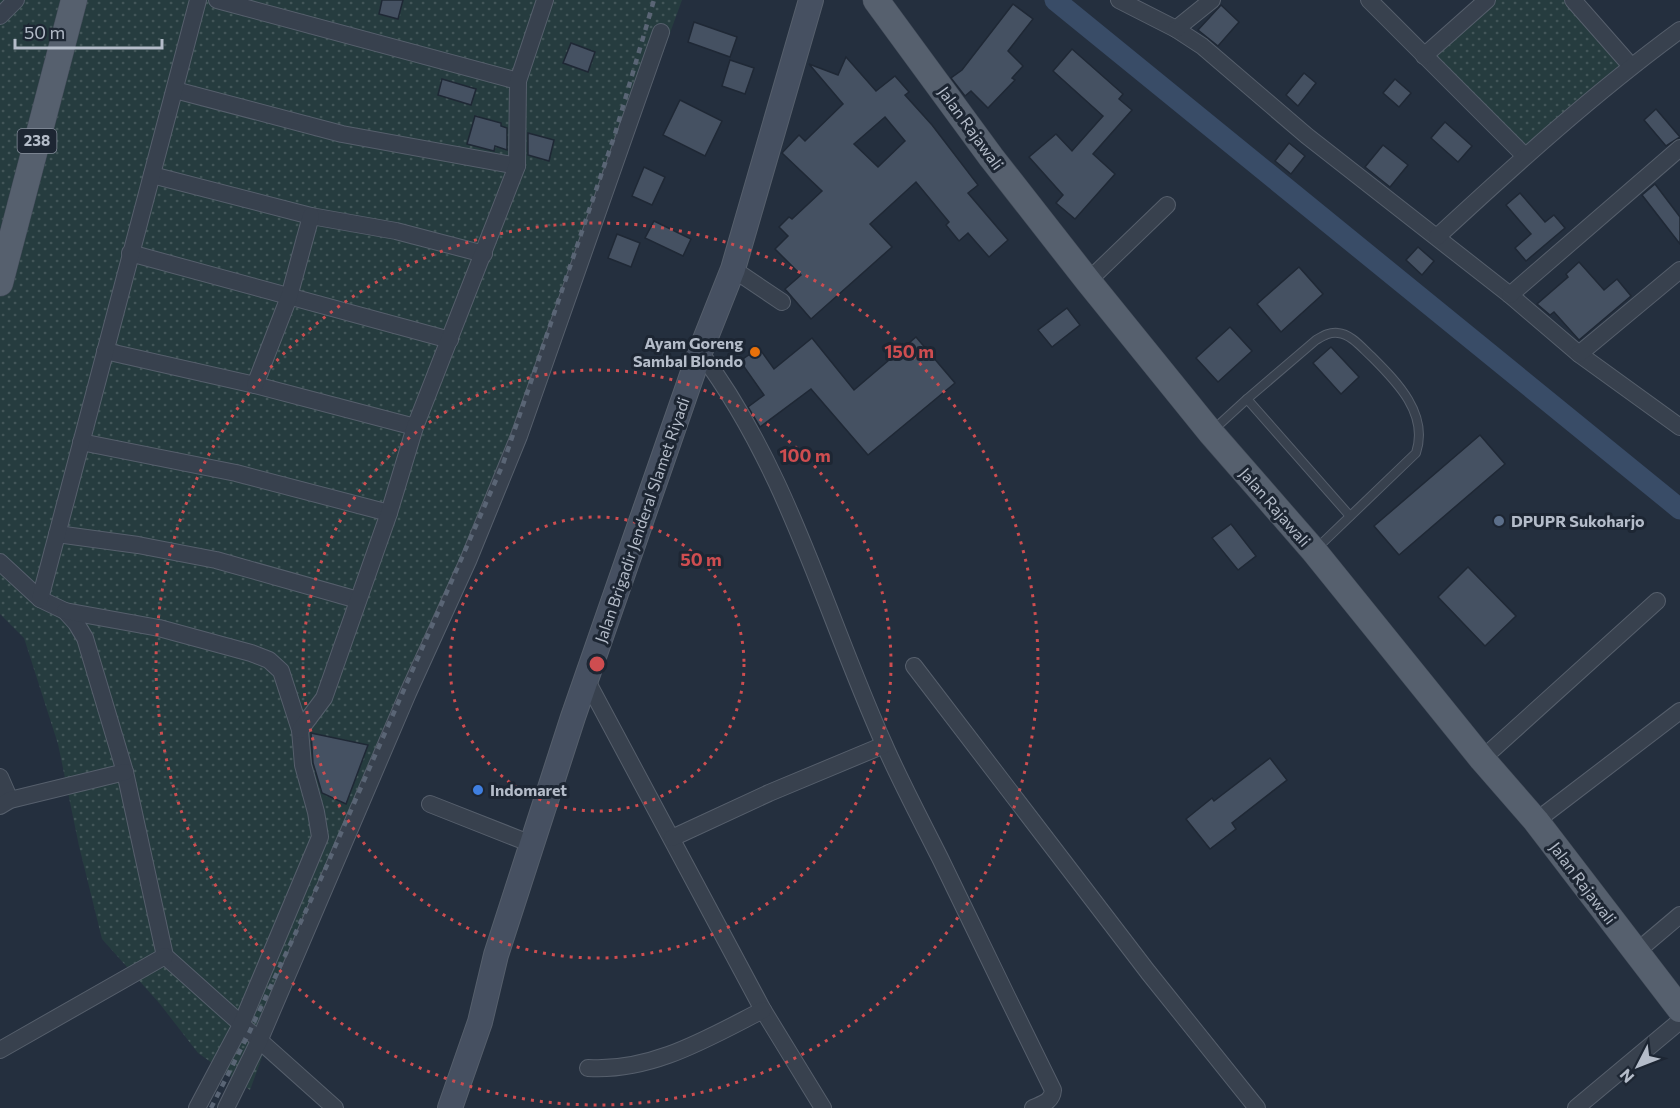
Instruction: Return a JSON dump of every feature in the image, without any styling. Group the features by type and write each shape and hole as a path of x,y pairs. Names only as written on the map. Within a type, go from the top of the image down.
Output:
{"main road":[{"name":"238","path":"0,283 74,0"},
{"name":"Jalan Brigadir Jenderal Slamet Riyadi","path":"450,1108 480,1022 496,955 534,844 573,717 700,352 733,269 811,0"},
{"name":"Jalan Rajawali","path":"876,0 991,157 1088,281 1211,433 1314,551 1482,759 1536,821 1680,1009"}],"street":[{"path":"0,16 16,0"},
{"path":"40,599 198,0"},
{"path":"217,0 518,81"},
{"path":"300,730 324,698 389,513 415,427 517,166 518,81 545,0"},
{"path":"1119,0 1176,29 1202,46 1307,136 1510,295 1579,354 1680,428"},
{"path":"1176,29 1212,0"},
{"path":"1369,0 1525,156"},
{"path":"1573,0 1631,66"},
{"path":"1424,56 1482,2"},
{"path":"1437,237 1525,156 1631,66 1680,30"},
{"path":"226,1108 260,1039 408,693 468,561 519,436 661,32"},
{"path":"175,90 342,134 517,166"},
{"path":"1510,295 1680,148"},
{"path":"152,175 311,216 396,231 484,254"},
{"path":"1088,281 1167,206"},
{"path":"255,385 289,297 311,216"},
{"path":"130,253 450,340"},
{"path":"733,269 782,302"},
{"path":"1579,354 1680,270"},
{"path":"105,351 255,385 415,427"},
{"path":"700,352 720,379 748,428 798,528 884,745 1053,1090 1050,1100 1033,1108"},
{"path":"81,442 236,473 389,513"},
{"path":"57,534 138,545 216,560 358,600"},
{"path":"0,562 40,599 65,611 159,628 261,656 276,665 280,671 300,730 303,765 316,812 320,837 241,1025 196,1108"},
{"path":"1482,759 1657,601"},
{"path":"65,611 86,638 124,772 165,956 335,1108"},
{"path":"914,666 1148,972 1257,1108"},
{"path":"587,681 763,1010 823,1108"},
{"path":"1536,821 1680,711"},
{"path":"672,838 769,793 884,745"},
{"path":"0,777 5,803 124,772"},
{"path":"430,804 534,844"},
{"path":"1635,953 1680,915"},
{"path":"0,1050 165,956"},
{"path":"588,1068 611,1069 669,1055 686,1049 763,1010"},
{"path":"1576,1108 1680,1021"}],"lane":[{"path":"1211,433 1316,340 1328,334 1339,333 1357,343 1399,385 1413,409 1420,428 1416,453 1314,551"},
{"path":"1247,399 1350,516"}],"green space":[{"path":"0,0 682,0 587,261 279,1011 250,1090 198,1053 160,1004 102,939 79,846 58,744 24,638 0,614"},
{"path":"1488,0 1573,0 1631,66 1517,155 1424,56"}],"building":[{"path":"382,0 403,0 398,19 379,14"},
{"path":"1013,4 1033,19 1008,51 1023,66 1012,78 1015,80 988,108 971,91 965,96 951,78 962,70"},
{"path":"1221,5 1239,22 1218,46 1198,30"},
{"path":"694,22 737,37 730,57 688,42"},
{"path":"571,43 595,52 588,72 563,63"},
{"path":"1072,49 1123,94 1119,99 1132,110 1093,154 1115,174 1075,219 1056,203 1063,195 1029,157 1056,134 1072,151 1103,116 1053,71"},
{"path":"846,57 876,91 895,76 909,92 905,95 932,125 978,185 968,193 1008,240 989,257 968,233 959,241 946,225 949,222 916,182 870,224 892,247 811,319 785,289 801,275 775,249 788,236 779,227 789,217 792,219 822,191 782,153 799,135 805,141 843,104 809,64 838,75","holes":["885,117 905,141 878,167 854,144"]},
{"path":"730,60 754,68 745,94 722,86"},
{"path":"1304,73 1316,83 1298,106 1286,95"},
{"path":"442,79 476,89 471,105 438,95"},
{"path":"1395,79 1411,93 1399,107 1383,93"},
{"path":"680,100 722,121 705,156 663,135"},
{"path":"1656,109 1680,137 1666,146 1644,120"},
{"path":"475,116 501,123 501,126 507,128 507,150 495,146 494,151 467,144"},
{"path":"1445,122 1472,146 1458,162 1431,138"},
{"path":"528,133 554,140 549,161 528,155"},
{"path":"1289,143 1305,156 1291,174 1275,161"},
{"path":"1383,145 1408,165 1390,187 1365,167"},
{"path":"644,167 665,177 652,205 632,196"},
{"path":"1655,184 1680,217 1680,244 1642,195"},
{"path":"1520,193 1545,222 1554,215 1565,228 1526,261 1515,248 1531,234 1506,205"},
{"path":"654,221 691,239 683,256 645,238"},
{"path":"617,234 640,243 631,267 608,258"},
{"path":"1418,247 1434,261 1422,275 1406,260"},
{"path":"1579,262 1604,290 1617,279 1631,296 1579,340 1554,312 1550,315 1537,304 1568,277 1566,274"},
{"path":"1299,267 1323,294 1281,332 1257,304"},
{"path":"1067,308 1080,325 1052,347 1038,330"},
{"path":"1230,327 1252,351 1218,382 1196,358"},
{"path":"916,337 955,383 868,455 811,389 760,427 748,407 764,395 740,361 759,348 774,369 812,338 854,390"},
{"path":"1331,347 1359,377 1341,394 1313,363"},
{"path":"1480,435 1505,464 1399,555 1374,526"},
{"path":"1231,524 1256,556 1238,570 1212,538"},
{"path":"1468,567 1516,616 1485,646 1438,597"},
{"path":"311,733 368,745 346,804 322,793 313,763"},
{"path":"1270,758 1287,780 1232,823 1236,829 1210,849 1186,819 1212,798 1214,801"}],"waterway":[{"path":"1055,0 1680,509"}],"railway":[{"path":"211,1108 249,1033 323,874 503,464 615,134 654,0"}],"place":[{"name":"Ayam Goreng Sambal Blondo","path":"755,352"},
{"name":"DPUPR Sukoharjo","path":"1499,521"},
{"name":"Indomaret","path":"478,790"}]}
